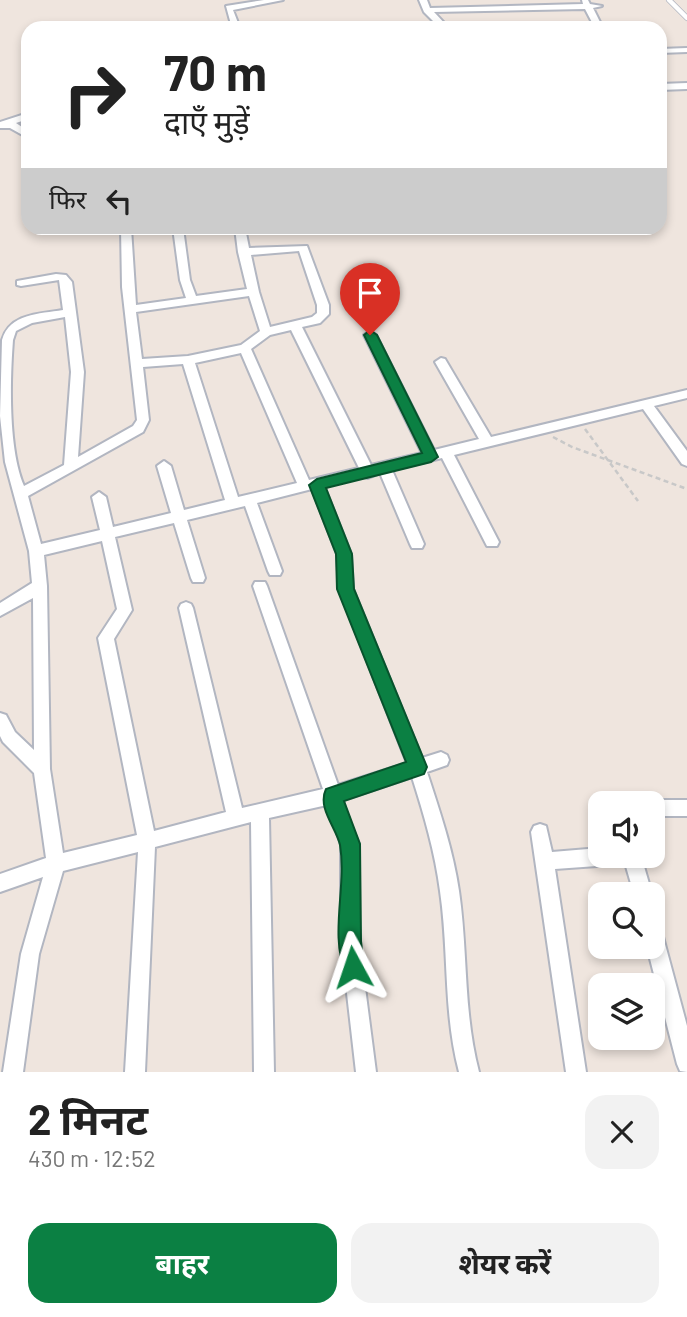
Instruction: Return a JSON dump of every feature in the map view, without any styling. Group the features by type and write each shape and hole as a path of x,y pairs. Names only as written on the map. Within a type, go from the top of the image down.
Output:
{"street":[{"path":"234,21 229,8 279,0"},
{"path":"423,0 427,10 438,21"},
{"path":"427,10 477,4 591,3"},
{"path":"591,3 597,21"},
{"path":"591,3 604,21"},
{"path":"667,51 687,50"},
{"path":"667,89 687,86"},
{"path":"667,90 687,91"},
{"path":"2,124 21,118"},
{"path":"2,124 12,125 21,131"},
{"path":"21,494 138,429 144,411 135,363 126,235"},
{"path":"179,235 192,300"},
{"path":"241,235 253,292 266,331"},
{"path":"135,363 188,360 244,348 266,331 316,320 323,314 323,305 303,248 243,252"},
{"path":"21,283 62,277 66,282 68,313 75,341 77,384 71,466"},
{"path":"131,309 253,292"},
{"path":"13,1072 30,954 56,864 42,769 40,586 36,551 21,494 12,477 3,418 5,337 15,326 68,313"},
{"path":"295,325 368,473"},
{"path":"370,335 431,457"},
{"path":"244,348 344,554 346,589 417,767 442,840 450,894 455,986 463,1049 469,1072"},
{"path":"188,360 233,503"},
{"path":"441,362 488,443"},
{"path":"36,551 687,394"},
{"path":"647,405 687,461"},
{"path":"447,454 492,542"},
{"path":"164,466 198,579"},
{"path":"384,468 417,544"},
{"path":"99,497 125,610 121,620 106,638 147,840 135,1072"},
{"path":"249,499 275,571"},
{"path":"0,610 40,586"},
{"path":"260,586 338,817 350,844 350,941 366,1072"},
{"path":"186,608 236,818"},
{"path":"0,720 9,737 42,769"},
{"path":"0,883 56,864 332,795 441,760"},
{"path":"665,808 687,808"},
{"path":"260,812 264,1072"},
{"path":"540,832 576,1072"},
{"path":"545,861 588,858"},
{"path":"660,959 687,1065"}],"lane":[{"path":"669,0 687,18"}],"path":[{"path":"579,421 638,501"},
{"path":"538,429 572,447 687,489"}],"route":[{"path":"353,967 350,941 350,844 332,795 417,767 346,589 344,554 317,485 431,457 370,335"}]}
